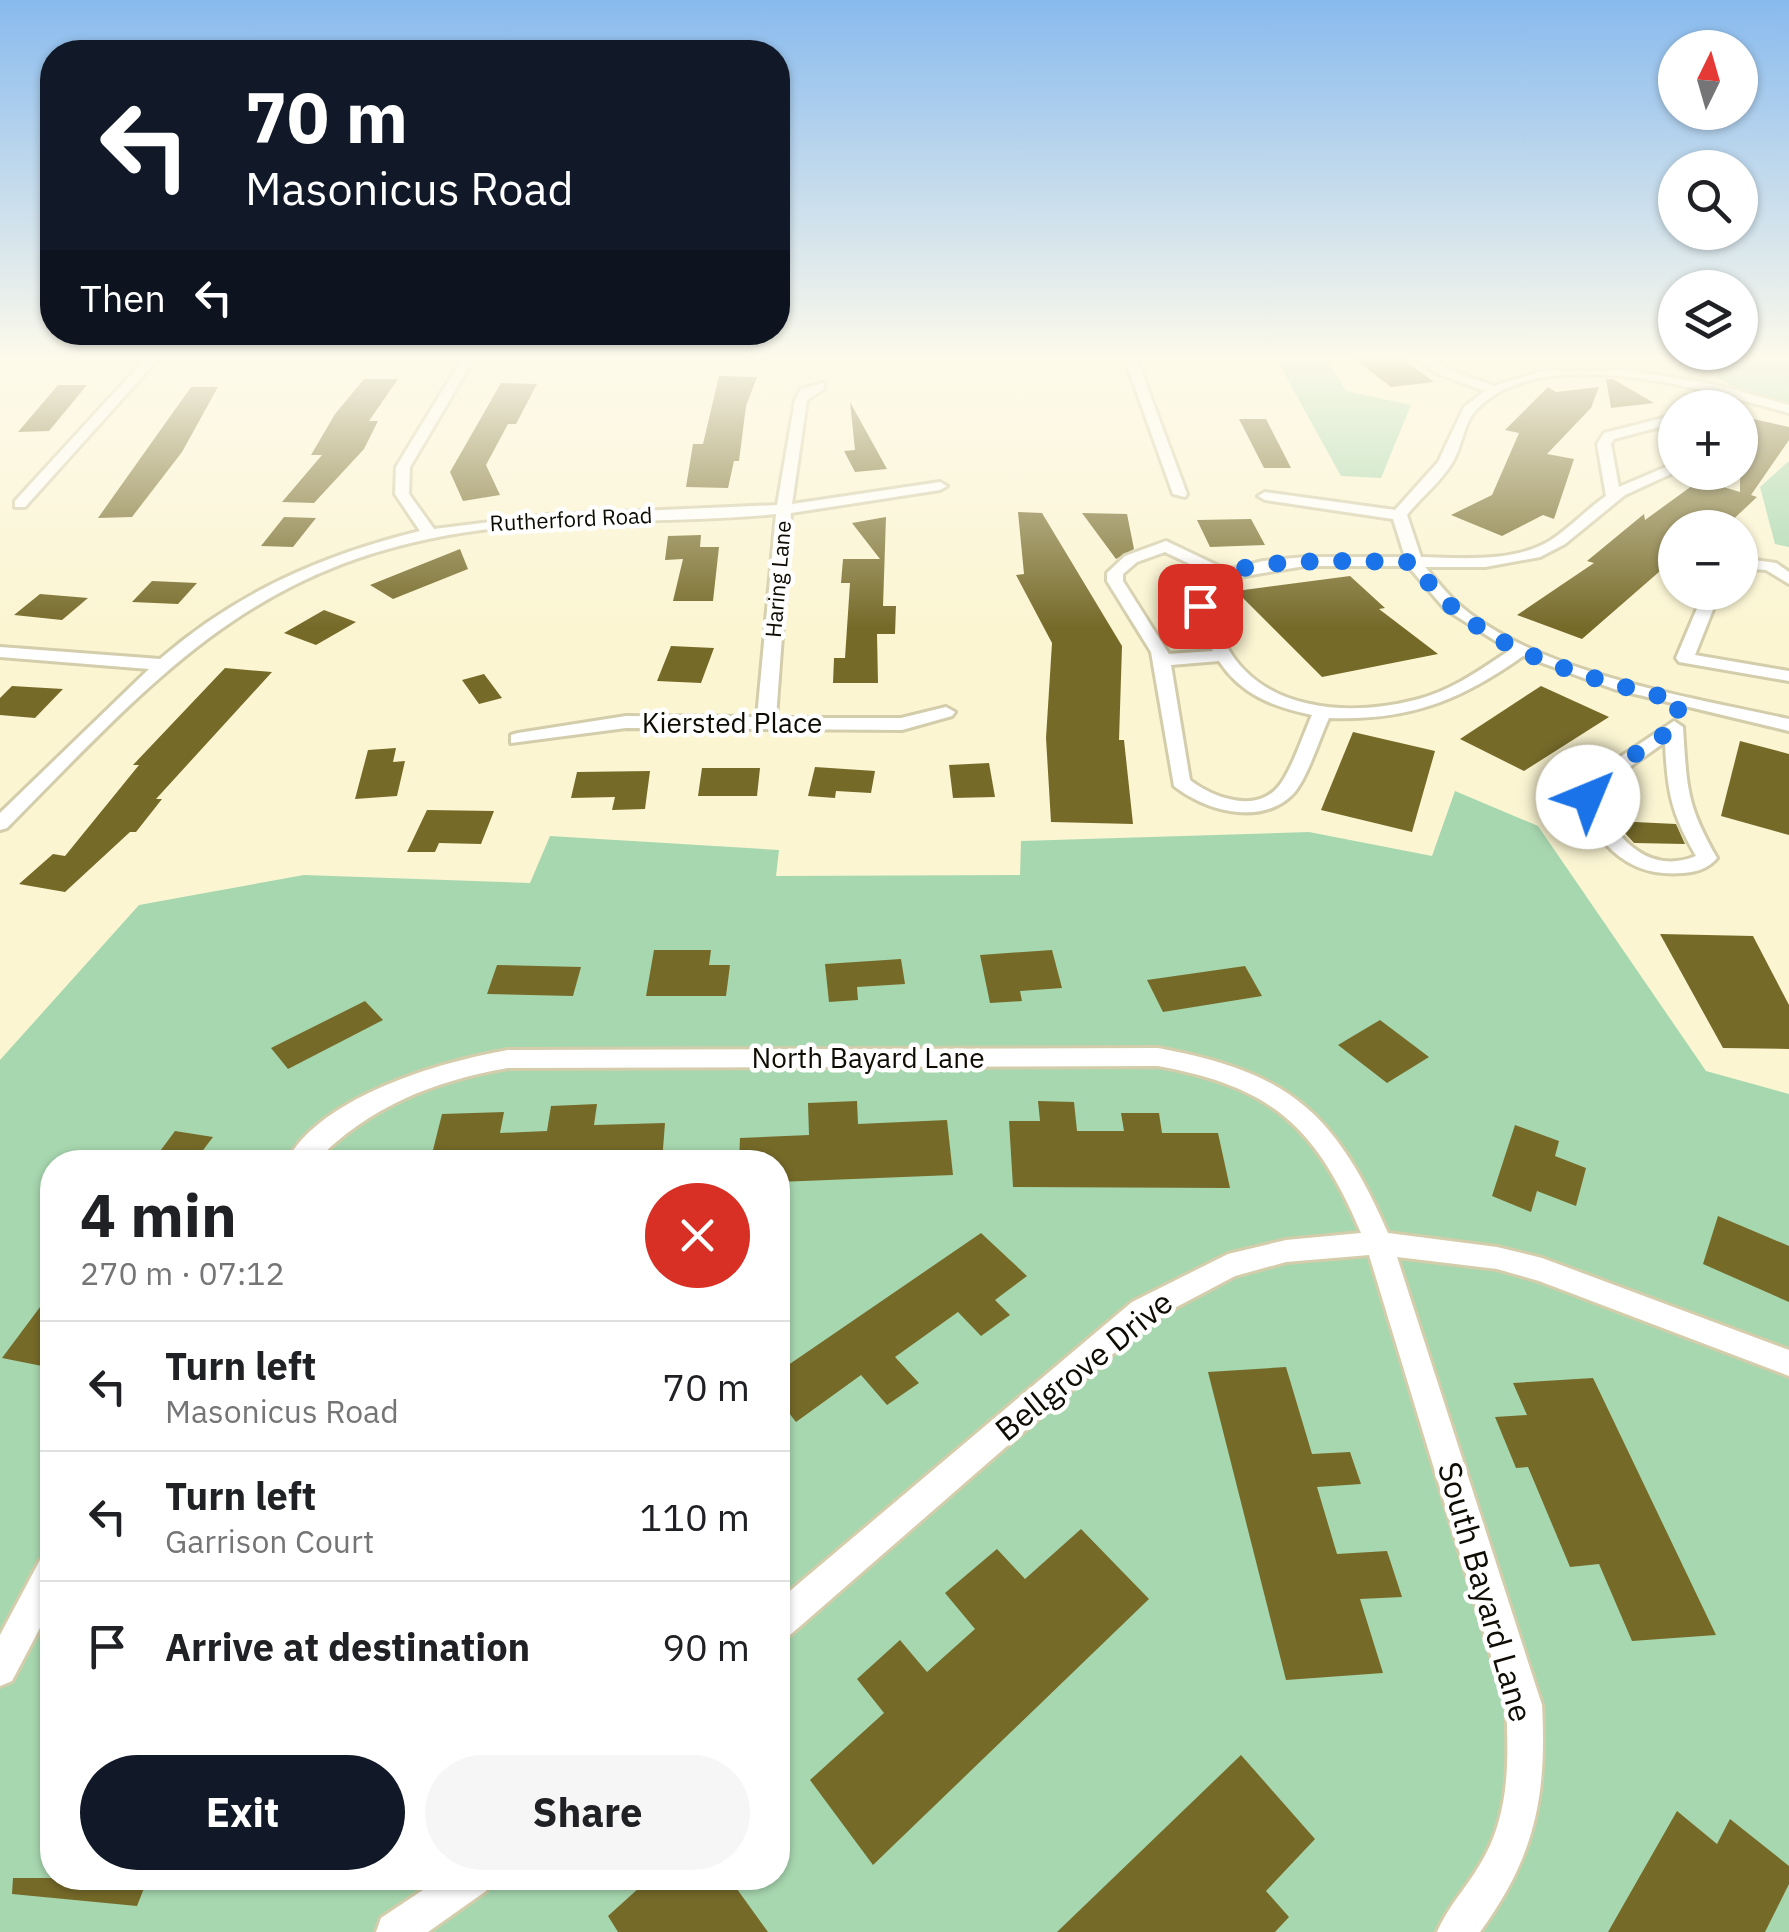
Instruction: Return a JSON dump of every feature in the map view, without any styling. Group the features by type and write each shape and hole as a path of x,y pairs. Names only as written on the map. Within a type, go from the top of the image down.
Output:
{"street":[{"path":"20,504 72,447"},
{"path":"415,447 403,467 402,494 429,533"},
{"name":"Haring Lane","path":"766,724 793,447"},
{"path":"1163,447 1180,494"},
{"path":"1399,516 1448,459 1452,447"},
{"path":"1605,447 1613,496"},
{"path":"1522,650 1450,694 1425,703 1363,711 1323,711 1261,694 1234,673 1200,606 1203,590 1224,574 1299,563 1487,562 1542,552 1564,542 1613,496 1658,475"},
{"name":"Rutherford Road","path":"0,824 210,628 270,590 335,561 429,533 544,517 784,510 940,486"},
{"path":"1266,496 1399,516"},
{"path":"1399,516 1414,562 1450,606 1522,650 1577,673 1683,679 1789,676"},
{"path":"1224,574 1166,546 1130,559 1115,573 1115,581 1153,636 1162,660 1176,771 1181,782 1205,799 1242,806 1276,800 1286,791 1323,711"},
{"path":"1758,564 1770,566 1789,579"},
{"path":"1674,728 1597,780 1588,797 1624,855 1648,868 1686,866 1707,858 1684,818 1676,792 1674,728 1683,679 1706,610"},
{"path":"0,652 166,665"},
{"path":"1162,660 1223,656"},
{"path":"1683,679 1789,725"},
{"name":"Kiersted Place","path":"518,739 608,723 902,724 946,712"},
{"name":"North Bayard Lane","path":"312,1150 346,1118 386,1094 450,1070 508,1059 1158,1057 1234,1074 1301,1113 1326,1138 1355,1182 1380,1243"},
{"name":"Bellgrove Drive","path":"790,1613 1142,1311 1228,1266 1286,1251 1380,1243 1438,1247 1542,1270 1789,1364"},
{"name":"South Bayard Lane","path":"1380,1243 1524,1705 1528,1770 1519,1828 1496,1880 1456,1932"},
{"path":"0,1670 40,1595"},
{"path":"406,1929 456,1890"}],"green space":[{"path":"1325,447 1394,447 1381,478 1341,476"},
{"path":"1789,461 1789,547 1775,544 1760,487"},
{"path":"1455,791 1538,826 1706,1071 1789,1094 1789,1932 0,1932 0,1060 139,905 304,875 530,883 550,836 779,850 776,876 1020,875 1021,841 1309,832 1432,856"}],"building":[{"path":"148,447 185,447 132,517 98,518"},
{"path":"316,447 365,447 314,503 282,502 322,455 311,455"},
{"path":"464,447 496,447 486,465 500,495 463,501 450,472"},
{"path":"692,447 741,447 728,488 686,487"},
{"path":"875,447 887,469 855,472 844,451"},
{"path":"1253,447 1280,447 1291,468 1264,468"},
{"path":"1513,447 1554,447 1547,454 1574,459 1554,519 1543,515 1502,536 1451,515 1492,495"},
{"path":"1758,447 1784,447 1758,485"},
{"path":"1686,490 1754,490 1751,495 1757,497 1743,510 1659,510"},
{"path":"1658,511 1658,573 1582,639 1517,615 1594,563 1587,561 1644,514 1645,520"},
{"path":"1018,512 1042,513 1122,646 1119,740 1124,740 1133,824 1051,822 1046,738 1052,643 1016,575 1024,574"},
{"path":"1082,513 1127,514 1134,549 1116,559"},
{"path":"284,517 316,518 293,547 261,546"},
{"path":"886,517 883,606 896,606 895,634 877,634 878,683 833,683 834,658 845,658 850,583 841,583 843,559 880,559 852,523"},
{"path":"1251,519 1265,545 1210,547 1197,520"},
{"path":"701,535 700,547 719,547 713,601 673,601 683,559 665,560 668,536"},
{"path":"460,549 468,569 393,599 370,585"},
{"path":"1350,576 1385,608 1379,609 1438,654 1322,677 1236,591"},
{"path":"152,581 197,583 178,604 132,602"},
{"path":"40,594 88,598 62,620 14,615"},
{"path":"324,610 356,622 316,645 284,633"},
{"path":"671,646 714,648 701,683 657,681"},
{"path":"225,668 272,672 156,799 162,799 136,832 130,832 65,892 19,884 53,854 65,856 139,765 133,765"},
{"path":"484,674 502,698 479,704 462,680"},
{"path":"12,686 63,689 35,718 0,715 0,698"},
{"path":"1541,686 1609,717 1524,771 1460,739"},
{"path":"1353,732 1435,751 1412,832 1321,810"},
{"path":"1740,741 1789,754 1789,835 1721,816"},
{"path":"396,748 393,762 405,761 397,796 355,799 368,750"},
{"path":"989,763 995,797 953,798 949,765"},
{"path":"815,767 875,771 871,793 836,791 835,798 808,796"},
{"path":"702,768 760,768 757,796 698,796"},
{"path":"650,771 645,809 612,810 615,797 571,798 577,772"},
{"path":"427,810 494,811 481,844 439,843 435,852 407,852"},
{"path":"1556,818 1584,819 1600,843 1568,842"},
{"path":"1614,821 1676,824 1685,844 1634,843"},
{"path":"1660,934 1753,936 1789,1005 1789,1049 1723,1048"},
{"path":"654,950 711,950 709,965 730,965 726,996 646,996"},
{"path":"1052,950 1062,988 1020,991 1022,1001 990,1003 980,955"},
{"path":"901,959 905,984 857,987 858,1000 829,1002 825,964"},
{"path":"497,965 581,967 573,996 487,994"},
{"path":"1245,966 1262,996 1163,1012 1147,980"},
{"path":"365,1001 383,1020 288,1069 271,1048"},
{"path":"1380,1020 1429,1057 1387,1083 1338,1045"},
{"path":"857,1101 858,1124 947,1120 953,1175 790,1182 790,1150 740,1150 740,1138 809,1135 808,1103"},
{"path":"1038,1101 1074,1102 1077,1131 1124,1131 1121,1113 1159,1113 1162,1133 1218,1133 1230,1188 1013,1187 1009,1121 1040,1121"},
{"path":"597,1104 594,1125 665,1123 663,1150 433,1150 442,1114 504,1112 500,1133 547,1131 551,1106"},
{"path":"1515,1125 1559,1141 1555,1156 1586,1168 1576,1206 1537,1191 1531,1212 1492,1196"},
{"path":"175,1131 213,1137 203,1150 161,1150"},
{"path":"1718,1216 1789,1246 1789,1302 1703,1264"},
{"path":"981,1233 1027,1276 995,1300 1010,1315 981,1336 958,1312 895,1357 919,1383 887,1405 861,1375 796,1422 790,1414 790,1364"},
{"path":"40,1307 40,1366 2,1358"},
{"path":"1286,1367 1312,1454 1350,1452 1361,1484 1317,1487 1337,1554 1387,1551 1402,1597 1360,1599 1383,1673 1286,1680 1208,1372"},
{"path":"1593,1378 1716,1635 1632,1641 1599,1564 1570,1567 1528,1467 1516,1468 1495,1417 1527,1415 1513,1383"},
{"path":"1081,1529 1149,1599 873,1865 810,1780 884,1713 857,1679 900,1640 927,1672 975,1629 945,1593 997,1549 1025,1579"},
{"path":"1241,1755 1315,1839 1266,1891 1289,1917 1275,1932 1057,1932"},
{"path":"1677,1811 1717,1844 1730,1819 1789,1866 1789,1884 1765,1932 1608,1932"},
{"path":"13,1878 40,1878 40,1890 143,1890 137,1906 12,1894"},
{"path":"637,1890 738,1890 768,1932 618,1932 608,1916"}],"route":[{"path":"1200,606 1203,590 1213,579 1240,570 1299,563 1414,562 1450,606 1522,650 1577,673 1680,701 1674,728 1597,780 1588,797"}]}
